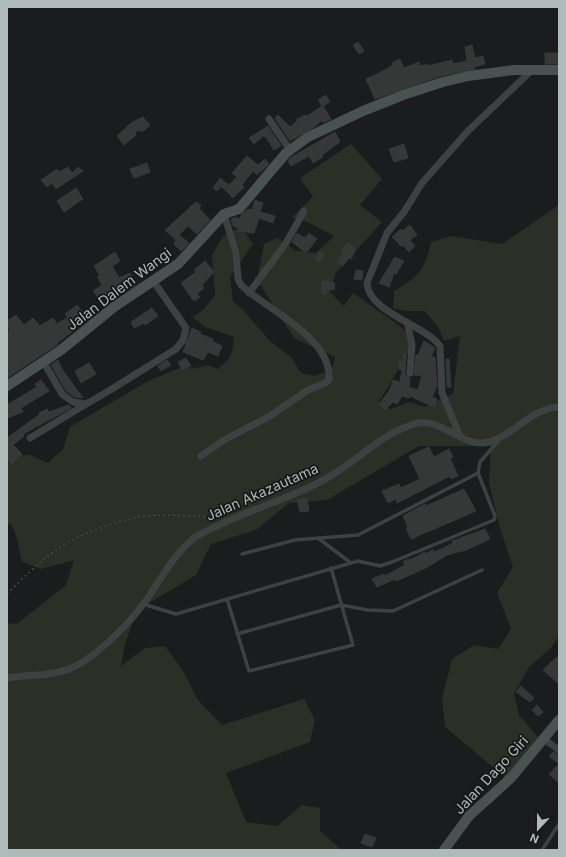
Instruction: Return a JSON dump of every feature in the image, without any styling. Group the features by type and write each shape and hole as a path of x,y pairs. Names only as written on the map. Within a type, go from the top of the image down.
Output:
{"street":[{"name":"Jalan Dalem Wangi","path":"7,386 81,336 114,307 154,282 178,264 224,214 239,209 290,150 315,134 363,111 403,95 468,76 532,70 559,70"},
{"path":"460,436 442,393 440,346 427,333 394,316 374,297 367,287 371,269 381,243 430,172 468,131 532,70"},
{"path":"269,119 290,150"},
{"path":"249,293 286,243 304,211"},
{"path":"201,456 224,440 270,416 308,390 329,380 328,366 323,353 313,341 249,293 238,279 236,252 224,214"},
{"path":"30,438 176,349 182,340 186,328 184,323 154,282"},
{"path":"407,322 412,344 410,374"},
{"path":"43,361 62,394 72,402 86,404"},
{"name":"Jalan Akazautama","path":"7,678 68,669 91,657 143,604 182,548 196,536 317,483 340,470 385,437 418,423 432,424 475,443 484,443 502,436 544,409 559,407"},
{"name":"Jalan Dago Giri","path":"444,850 469,816 511,778 559,720"},
{"path":"544,739 559,750"}],"lane":[{"path":"143,604 176,614 358,561 380,566 494,520 494,516 478,473 480,462 502,436"},
{"path":"242,554 295,540 358,535 478,473"},
{"path":"318,538 351,563"},
{"path":"227,599 249,671 352,645 330,568"},
{"path":"237,634 341,605 368,610 393,611 482,570"},
{"path":"542,850 559,824"}],"path":[{"path":"7,594 29,572 63,545 108,525 139,517 170,515 233,519"}],"shaded area":[{"path":"351,144 382,179 360,205 382,222 335,274 330,292 344,306 353,293 410,335 409,351 379,402 390,409 410,402 424,407 453,394 460,336 444,341 438,327 425,311 406,311 393,308 394,291 415,277 419,272 426,260 431,242 451,236 502,244 559,205 559,636 550,649 529,667 514,694 519,715 538,737 506,778 445,727 442,698 452,659 474,645 498,649 511,629 497,593 513,567 500,528 489,483 491,446 419,446 327,500 289,503 256,530 211,544 196,575 137,610 125,644 121,666 145,648 165,646 182,669 198,700 222,725 304,699 315,720 310,742 226,773 246,822 277,826 302,805 320,808 320,831 342,850 7,850 7,624 18,623 66,585 74,560 41,569 22,562 17,539 11,523 7,525 7,456 30,455 48,463 63,449 70,427 148,381 177,369 197,368 207,365 218,369 229,359 233,348 234,337 205,327 193,317 204,309 215,295 212,255 223,236 241,227 253,244 230,277 233,301 244,311 270,341 291,357 301,373 315,376 332,369 335,357 294,338 257,280 264,244 277,238 296,251 316,253 334,236 309,223 292,217 313,197 300,178"}],"building":[{"path":"358,42 364,51 359,54 353,45"},
{"path":"472,45 475,58 483,56 485,64 474,67 475,69 441,76 375,99 366,79 393,65 392,63 400,59 404,68 419,62 420,66 427,64 428,66 452,60 453,64 467,61 465,47"},
{"path":"545,53 559,53 559,64 545,64"},
{"path":"326,95 330,102 323,106 331,119 323,123 322,120 313,128 290,141 275,118 278,115 290,127 297,121 297,119 306,115 307,116 322,106 318,100"},
{"path":"143,117 150,125 142,132 140,130 135,132 136,135 124,145 117,136 131,123"},
{"path":"268,126 281,146 274,150 266,137 263,136 254,144 249,138"},
{"path":"335,132 340,142 322,155 323,157 313,163 309,156 291,166 288,161 290,158"},
{"path":"404,144 408,158 394,162 389,149"},
{"path":"247,156 258,165 265,159 269,164 257,175 253,171 242,185 244,187 233,198 221,186 217,191 213,188 220,178 229,185 237,177 232,173"},
{"path":"147,163 150,172 134,178 130,169"},
{"path":"68,167 72,173 78,167 83,171 56,189 52,183 47,187 41,180 57,169 59,172"},
{"path":"76,188 83,199 64,212 57,201"},
{"path":"255,200 263,203 260,212 275,216 273,223 259,218 254,233 238,231 238,228 233,226 231,219 236,217 240,219 241,215 248,209 252,210"},
{"path":"196,202 201,205 199,208 210,220 197,234 188,226 179,235 189,243 181,251 174,244 176,240 165,230"},
{"path":"410,225 417,235 410,240 415,246 409,252 403,245 402,247 392,237 401,229 402,231"},
{"path":"297,233 305,238 309,233 317,239 306,253 292,242"},
{"path":"349,243 356,249 351,259 349,258 343,266 337,262 342,255 343,248"},
{"path":"115,252 120,261 112,266 119,278 130,273 136,285 126,291 125,288 108,298 106,294 99,299 93,291 102,285 97,277 100,276 94,266"},
{"path":"319,252 324,254 320,262 315,259"},
{"path":"395,257 404,261 396,274 394,273 389,287 379,283"},
{"path":"205,261 214,272 202,285 204,288 197,294 200,297 194,301 181,283 196,272 194,270"},
{"path":"356,270 363,271 362,280 354,279"},
{"path":"322,281 335,283 334,290 327,289 327,294 322,294"},
{"path":"77,305 84,314 93,307 97,313 57,343 57,345 7,378 7,333 10,330 7,327 7,321 16,315 24,325 33,318 40,326 53,318 57,324 68,317 65,314"},
{"path":"152,308 158,316 145,325 144,323 134,328 131,322"},
{"path":"192,328 201,332 200,334 213,339 212,341 222,346 218,356 208,352 203,360 183,352"},
{"path":"424,341 435,348 431,357 435,357 437,386 432,397 437,399 434,407 410,396 409,398 402,396 397,404 393,402 385,410 379,404 390,390 393,380 400,382 402,370 399,369 399,362 403,362 404,354 406,354 405,375 410,378 409,387 418,390 422,376 414,375 416,355 418,355"},
{"path":"186,358 191,366 182,370 178,362"},
{"path":"446,359 449,359 451,387 447,387"},
{"path":"58,360 62,369 83,398 75,397 66,391 51,365"},
{"path":"167,360 171,365 161,371 158,366"},
{"path":"89,363 96,374 81,383 75,371"},
{"path":"41,380 49,391 21,408 23,412 7,418 7,405 37,387 35,384"},
{"path":"69,405 71,408 23,434 24,436 13,445 22,454 12,464 7,459 7,438 40,414 39,413 47,409 49,412"},
{"path":"429,447 434,457 449,449 453,457 450,458 458,476 451,479 450,476 397,503 396,499 388,503 382,491 399,484 401,488 420,479 409,456"},
{"path":"464,489 476,511 411,539 403,516 425,504 426,506"},
{"path":"307,498 309,511 300,512 297,500"},
{"path":"485,529 490,539 466,550 447,555 426,568 396,581 395,579 377,587 372,579 384,574 385,576 405,565 403,562 408,559 410,560 425,552 426,554 433,550 434,552 442,549 453,543 452,541"},
{"path":"559,655 559,684 543,670"},
{"path":"521,686 534,698 530,702 516,692"},
{"path":"537,705 543,712 538,716 532,710"},
{"path":"553,752 559,755 559,764 549,756"},
{"path":"559,764 559,783 549,774"},
{"path":"365,834 376,838 372,847 361,843"}]}
